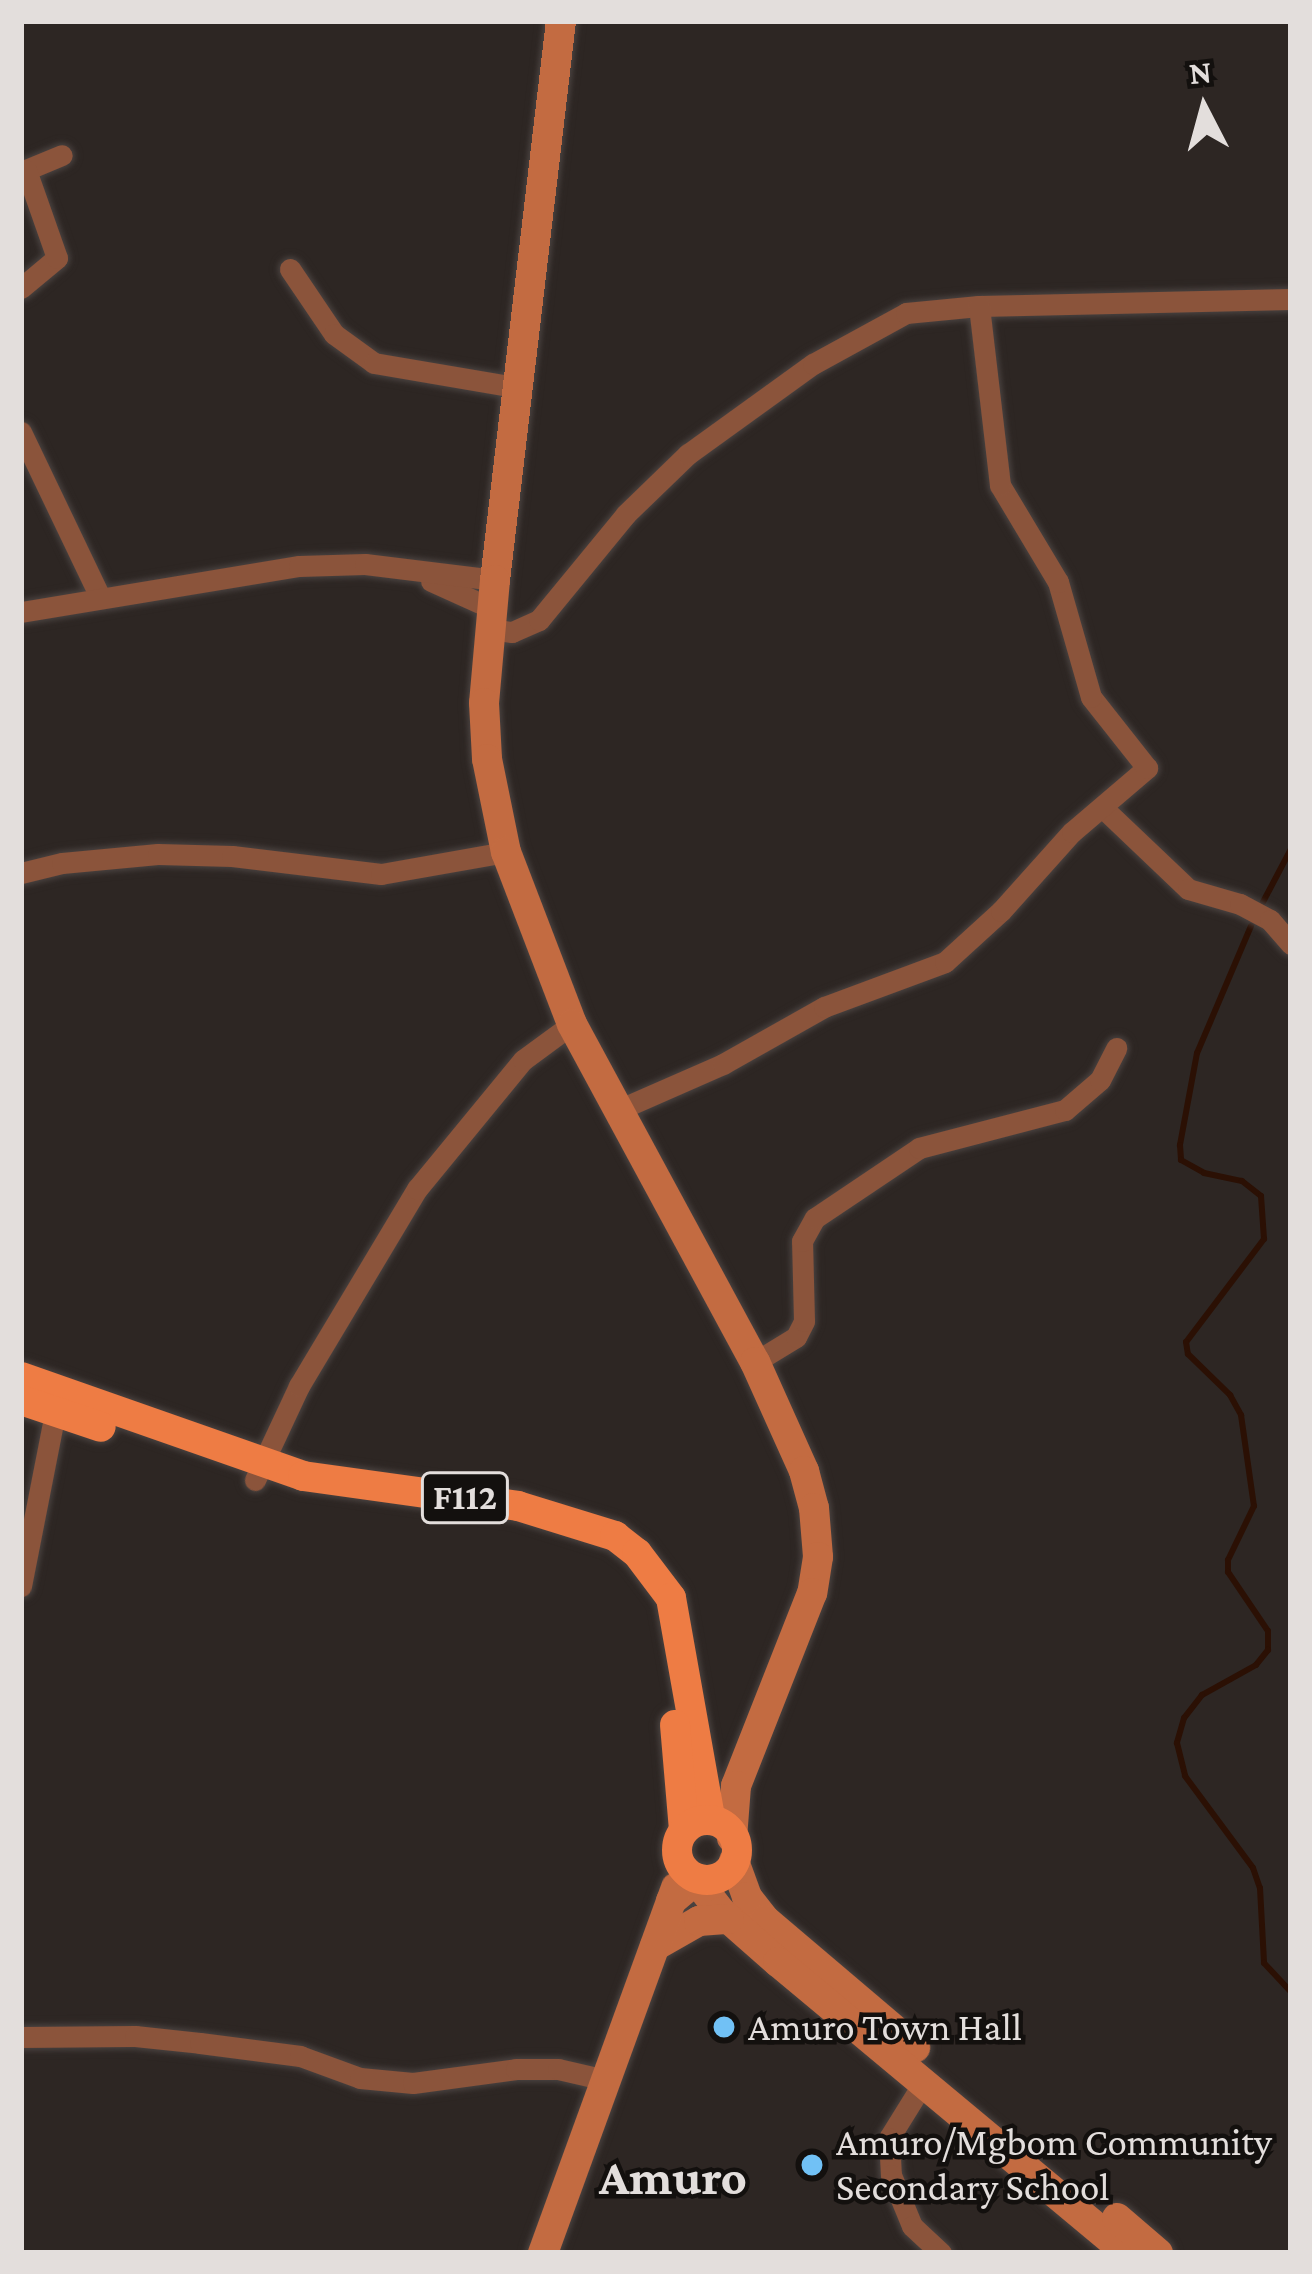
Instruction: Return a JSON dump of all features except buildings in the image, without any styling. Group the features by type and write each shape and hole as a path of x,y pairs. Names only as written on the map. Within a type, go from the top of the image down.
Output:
{"main road":[{"name":"F112","path":"21,1377 259,1472 518,1506 615,1536 650,1566 671,1598 715,1836"},
{"name":"F112","path":"21,1400 337,1496 508,1516 557,1528 614,1557 648,1589 658,1610 715,1836"},
{"path":"715,1836 721,1877 689,1873 715,1836"}],"street":[{"path":"561,21 493,606 484,704 487,758 506,852 572,1024 755,1362 804,1472 818,1529 812,1593 715,1836 747,1897 765,1920 1158,2253"},
{"path":"21,288 57,258 23,171 62,154"},
{"path":"290,269 334,334 374,363 520,388"},
{"path":"21,612 99,595 299,566 365,564 415,573 493,606 512,632 538,620 626,514 688,454 813,364 906,313 1290,292"},
{"path":"616,1111 723,1064 824,1007 944,962 1147,768 1090,697 1058,581 1000,485 980,306"},
{"path":"21,432 99,595"},
{"path":"1102,808 1188,889 1255,912 1291,944"},
{"path":"21,874 62,863 158,854 232,856 381,874 506,852"},
{"path":"259,1472 299,1386 417,1189 523,1060 572,1024"},
{"path":"755,1362 796,1337 804,1321 802,1241 815,1218 919,1148 1065,1109 1100,1080 1116,1048"},
{"path":"21,1586 55,1412"},
{"path":"700,1765 718,1771 747,1752"},
{"path":"542,2253 671,1901 689,1873 729,1919 1127,2253"},
{"path":"655,1946 699,1921 729,1919"},
{"path":"21,2037 135,2036 200,2043 300,2056 360,2078 413,2083 516,2069 558,2069 606,2080"},
{"path":"925,2080 889,2138 891,2175 912,2226 941,2253"}],"waterway":[{"path":"1263,902 1291,849"},
{"path":"1251,926 1197,1053 1180,1145 1181,1160 1204,1173 1242,1181 1261,1196 1264,1239 1186,1342 1188,1354 1230,1395 1241,1415 1254,1506 1228,1560 1228,1572 1268,1631 1268,1650 1256,1665 1202,1695 1184,1718 1177,1743 1185,1776 1253,1868 1260,1888 1264,1963 1291,1992"}],"place":[{"name":"Amuro Town Hall","path":"724,2027"},
{"name":"Amuro/Mgbom Community Secondary School","path":"812,2165"}],"district":[{"name":"Amuro","path":"673,2177"}]}
